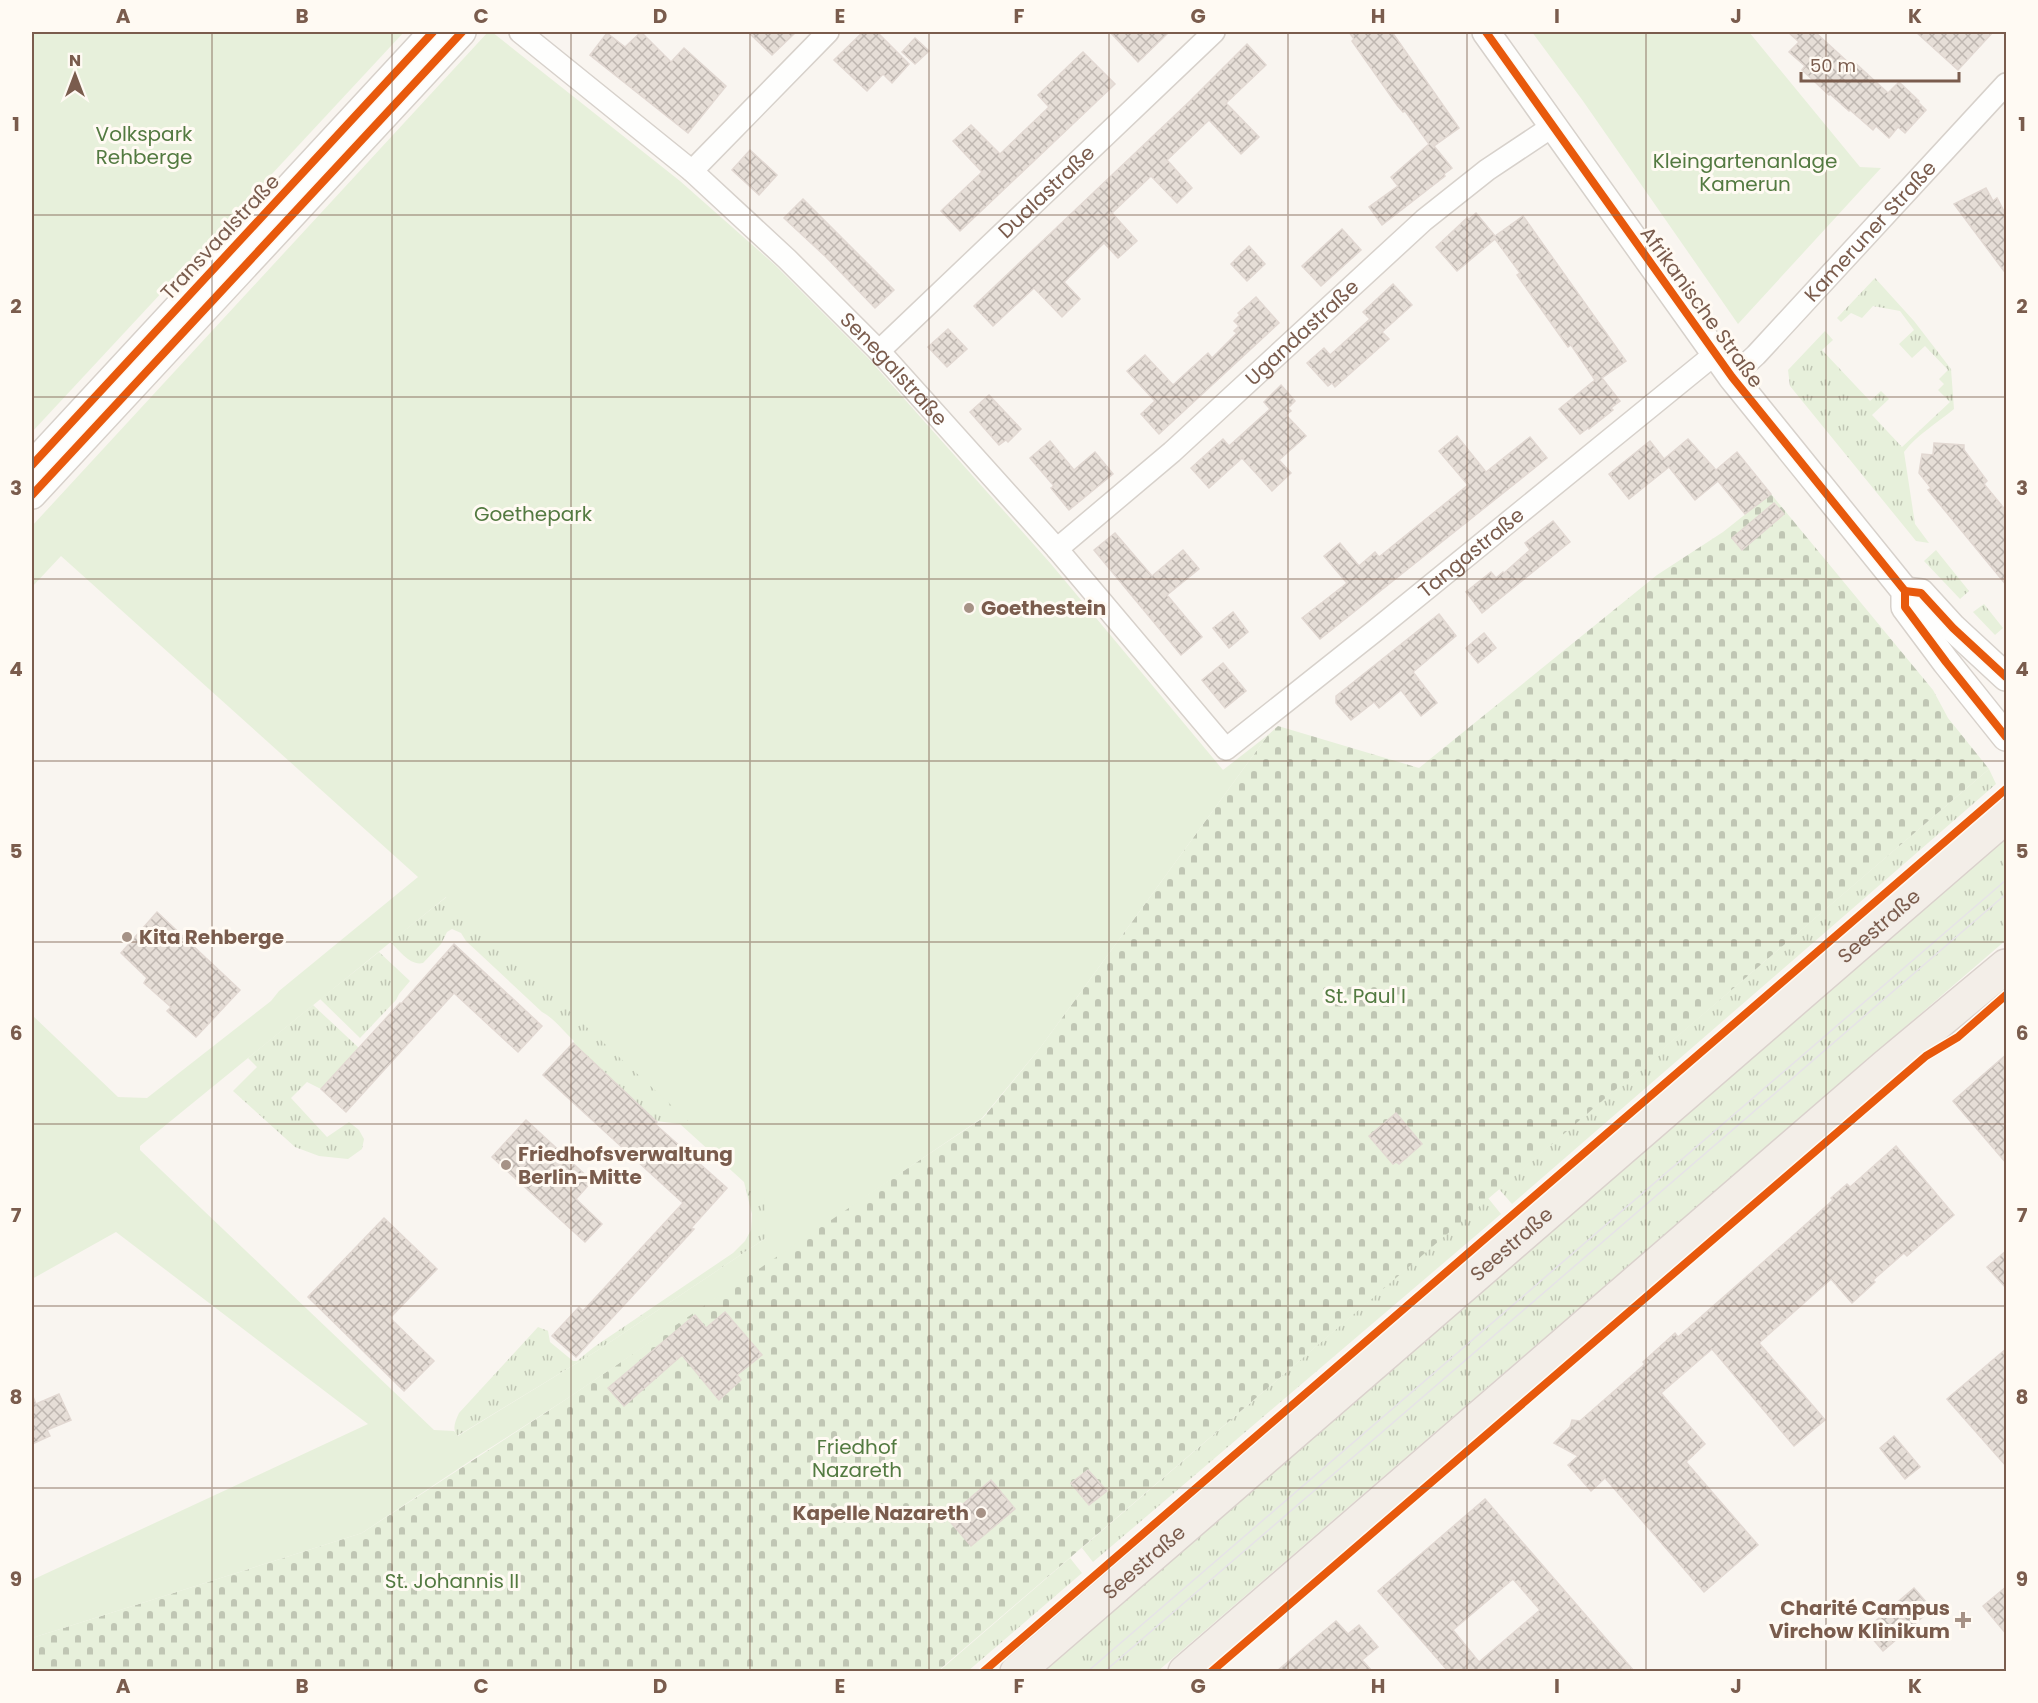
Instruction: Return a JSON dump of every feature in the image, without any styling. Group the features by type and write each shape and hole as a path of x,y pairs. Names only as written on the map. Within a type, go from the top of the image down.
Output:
{"main road":[{"name":"Seestraße","path":"1017,1671 2007,816"},
{"path":"1185,1671 1886,1066 2007,966"}],"street":[{"name":"Transvaalstraße","path":"32,465 433,32"},
{"name":"Transvaalstraße","path":"33,492 462,32"},
{"name":"Senegalstraße","path":"520,32 692,171 787,259 879,351 1057,549 1226,749"},
{"path":"692,171 828,32"},
{"name":"Dualastraße","path":"879,351 1214,32"},
{"name":"Afrikanische Straße","path":"1486,32 1715,354 1905,591 1905,608 2007,737"},
{"name":"Kameruner Straße","path":"1732,377 1756,355 2007,84"},
{"name":"Ugandastraße","path":"1057,549 1172,452 1424,220 1464,187 1553,126"},
{"name":"Tangastraße","path":"1226,749 1377,630 1715,354"},
{"name":"Afrikanische Straße","path":"1905,591 1921,593 1953,628 2001,673"},
{"path":"1969,691 2001,673"}],"green space":[{"name":"Volkspark Rehberge","path":"32,32 404,32 32,432"},
{"name":"Goethepark","path":"488,32 492,32 680,181 775,265 868,358 1051,564 1223,770 1268,735 1040,1048 982,1118 568,1398 362,1533 32,1638 32,1580 368,1424 116,1232 32,1279 32,1015 118,1097 147,1098 271,1001 279,991 418,877 61,556 32,587 32,526","holes":["446,897 764,1191 766,1238 595,1352 458,1436 454,1431 434,1430 140,1150 140,1146"]},
{"name":"Kleingartenanlage Kamerun","path":"1532,32 1749,32 1860,167 1881,168 1738,324 1583,101"},
{"path":"1875,278 1914,321 1951,369 1954,409 1921,435 1904,452 1915,524 1929,543 1916,541 1790,386 1788,370 1825,331 1833,340 1822,350 1870,401 1881,391 1889,399 1872,415 1902,447 1950,402 1938,390 1944,384 1939,379 1948,370 1925,346 1912,358 1899,344 1914,330 1900,311 1873,306 1862,318 1851,313 1841,322 1837,318"},
{"path":"1771,494 1933,690 1948,718 1989,769 938,1671 32,1672 32,1638 362,1533 568,1398 983,1118 1040,1048 1268,735 1278,726 1419,768 1657,575 1723,532"},
{"path":"1936,550 1969,591 1960,599 1924,561"},
{"path":"1984,604 2003,628 1995,635 1973,612"},
{"path":"1989,769 1996,784 1512,1204 1499,1189"},
{"path":"2006,834 2006,940 1158,1671 1036,1672"},
{"path":"459,887 786,1128 766,1238 595,1352 457,1436 454,1428 459,1413 538,1327 548,1331 550,1342 573,1361 577,1361 594,1347 733,1253 745,1241 751,1230 752,1214 744,1182 680,1124 656,1121 573,1043 574,1041 555,1022 466,941 461,933 452,929 447,932 441,944 423,963 409,960 390,942"},
{"path":"379,952 410,981 396,1000 360,1038 320,999"},
{"path":"313,1005 359,1048 321,1089 307,1082 291,1098 327,1137 349,1122 359,1130 364,1139 362,1149 348,1159 319,1156 295,1147 233,1091 257,1067 248,1058"},
{"path":"1488,1198 1501,1214 1093,1562 1082,1548"},
{"path":"1070,1558 1082,1573 968,1671 938,1672"}],"building":[{"path":"641,32 671,62 684,48 726,86 688,133 590,55 607,33 625,47"},
{"path":"748,32 796,32 772,55"},
{"path":"863,32 877,32 909,64 892,83 883,74 867,91 834,60"},
{"path":"1110,32 1169,32 1138,62"},
{"path":"1349,32 1392,32 1459,128 1434,146 1452,168 1382,225 1369,207 1398,186 1391,177 1429,144 1405,111 1403,112 1397,105 1352,41 1354,39"},
{"path":"1788,32 1815,32 1850,64 1853,61 1888,93 1899,82 1926,110 1905,133 1898,127 1889,138 1876,126 1873,130 1802,70 1805,66 1789,52 1799,42"},
{"path":"1916,32 1993,32 1958,70"},
{"path":"915,38 929,51 915,64 902,52"},
{"path":"1247,44 1266,65 1226,103 1259,137 1241,154 1209,120 1167,160 1192,188 1177,203 1151,176 1112,213 1137,241 1118,258 1104,243 1064,282 1080,299 1062,317 1034,288 993,326 974,306"},
{"path":"1083,52 1115,84 960,231 941,211 982,172 953,141 971,125 1000,154 1049,107 1038,95"},
{"path":"750,150 777,175 759,195 732,170"},
{"path":"1986,188 1993,201 1997,198 2007,217 2007,275 1954,204"},
{"path":"803,199 894,290 875,308 826,257 784,218"},
{"path":"1476,213 1495,236 1523,216 1626,361 1602,378 1620,401 1611,408 1613,410 1580,434 1559,409 1595,380 1571,345 1568,347 1517,275 1520,273 1495,239 1457,271 1436,247 1467,218 1469,219"},
{"path":"1342,229 1361,250 1321,286 1302,266"},
{"path":"1249,246 1265,264 1247,281 1231,264"},
{"path":"1393,284 1412,305 1382,332 1389,339 1335,387 1332,383 1328,386 1307,363 1324,348 1330,355 1370,319 1363,312"},
{"path":"1256,297 1279,323 1159,434 1141,414 1155,401 1127,371 1145,355 1173,385 1208,353 1212,358 1237,333 1234,331 1239,326 1234,321 1240,315 1238,313"},
{"path":"948,329 967,349 947,367 928,347"},
{"path":"1281,385 1295,401 1288,408 1291,411 1286,415 1306,436 1279,460 1291,473 1272,491 1242,458 1209,488 1191,468 1223,439 1229,446 1270,409 1264,402"},
{"path":"989,395 1021,429 1008,442 1006,440 999,445 970,412"},
{"path":"1457,436 1486,472 1530,437 1547,458 1320,639 1302,618 1347,583 1324,556 1340,543 1359,566 1375,552 1379,557 1468,485 1439,451"},
{"path":"1688,439 1716,470 1737,452 1771,494 1745,514 1718,481 1695,500 1669,467 1629,499 1609,474 1650,441 1664,459"},
{"path":"1050,441 1074,470 1095,452 1113,474 1069,510 1051,488 1054,486 1030,458"},
{"path":"1934,443 1964,445 1964,450 1987,481 1984,484 2007,512 2007,586 1928,490 1931,488 1919,473 1922,454 1933,455"},
{"path":"1774,503 1784,514 1742,550 1732,538"},
{"path":"1553,521 1570,542 1482,613 1466,592 1491,572 1496,578 1504,573 1530,550 1525,543"},
{"path":"1115,533 1152,576 1183,550 1199,569 1167,595 1202,637 1181,655 1094,550"},
{"path":"1233,612 1248,632 1229,648 1213,628"},
{"path":"1439,614 1456,636 1413,672 1437,703 1421,716 1401,690 1379,708 1374,702 1351,720 1336,703 1336,696"},
{"path":"1484,633 1496,648 1478,663 1466,648"},
{"path":"1223,663 1246,691 1225,708 1202,680"},
{"path":"157,912 240,990 196,1037 167,1011 171,1007 144,983 147,978 121,953"},
{"path":"454,944 542,1026 518,1052 454,993 346,1112 321,1089"},
{"path":"573,1043 657,1122 655,1124 727,1188 691,1228 694,1229 576,1357 552,1336 579,1307 583,1311 683,1203 543,1075"},
{"path":"2007,1054 2007,1164 1953,1101"},
{"path":"1396,1113 1422,1144 1399,1164 1396,1162 1393,1164 1369,1136"},
{"path":"526,1120 592,1181 576,1199 602,1224 585,1242 492,1157"},
{"path":"1896,1146 1954,1215 1907,1256 1904,1253 1873,1280 1875,1282 1852,1303 1831,1279 1759,1343 1825,1420 1794,1446 1712,1349 1661,1393 1705,1444 1686,1462 1758,1545 1704,1592 1605,1478 1591,1491 1568,1465 1578,1456 1554,1443 1570,1427 1572,1420 1580,1421 1645,1364 1643,1362 1675,1333 1678,1337 1833,1200 1831,1198 1847,1184 1850,1187"},
{"path":"384,1218 437,1269 390,1318 434,1361 404,1391 308,1297"},
{"path":"2007,1250 2007,1289 1987,1267"},
{"path":"725,1312 762,1355 737,1375 741,1380 719,1400 682,1355 624,1406 608,1388 695,1315 706,1328"},
{"path":"2007,1348 2007,1467 1947,1399"},
{"path":"32,1394 36,1404 59,1394 71,1420 47,1430 50,1436 32,1444"},
{"path":"1894,1436 1920,1467 1905,1479 1880,1448"},
{"path":"1088,1470 1107,1491 1089,1505 1071,1483"},
{"name":"Kapelle Nazareth","path":"991,1480 1015,1509 971,1546 947,1518"},
{"path":"1485,1499 1634,1671 1448,1671 1378,1591","holes":["1513,1579 1540,1610 1479,1662 1453,1630"]},
{"path":"2007,1586 2007,1635 1983,1606"},
{"path":"1914,1588 1932,1609 1883,1651 1865,1630"},
{"path":"1336,1621 1348,1634 1359,1625 1378,1647 1362,1660 1372,1671 1277,1671"}],"tram line":[{"path":"1087,1672 2006,880"},
{"path":"1104,1672 2006,894"}],"cycle path":[{"path":"32,465 433,32"},
{"path":"32,495 462,32"},
{"path":"1486,32 1732,377 1905,591 1905,607 2006,737"},
{"path":"1905,591 1921,593 1953,628 2006,677"},
{"path":"983,1672 2006,789"},
{"path":"1211,1672 1926,1056 1958,1037 2006,995"}],"place":[{"name":"Goethestein","path":"969,608"},
{"name":"Kita Rehberge","path":"127,937"},
{"name":"Friedhofsverwaltung Berlin-Mitte","path":"506,1165"},
{"name":"Kapelle Nazareth","path":"981,1513"},
{"name":"Charité Campus Virchow Klinikum","path":"1963,1620"}],"park label":[{"name":"St. Paul I","path":"1365,996"},
{"name":"Friedhof Nazareth","path":"857,1458"},
{"name":"St. Johannis II","path":"452,1581"}]}
